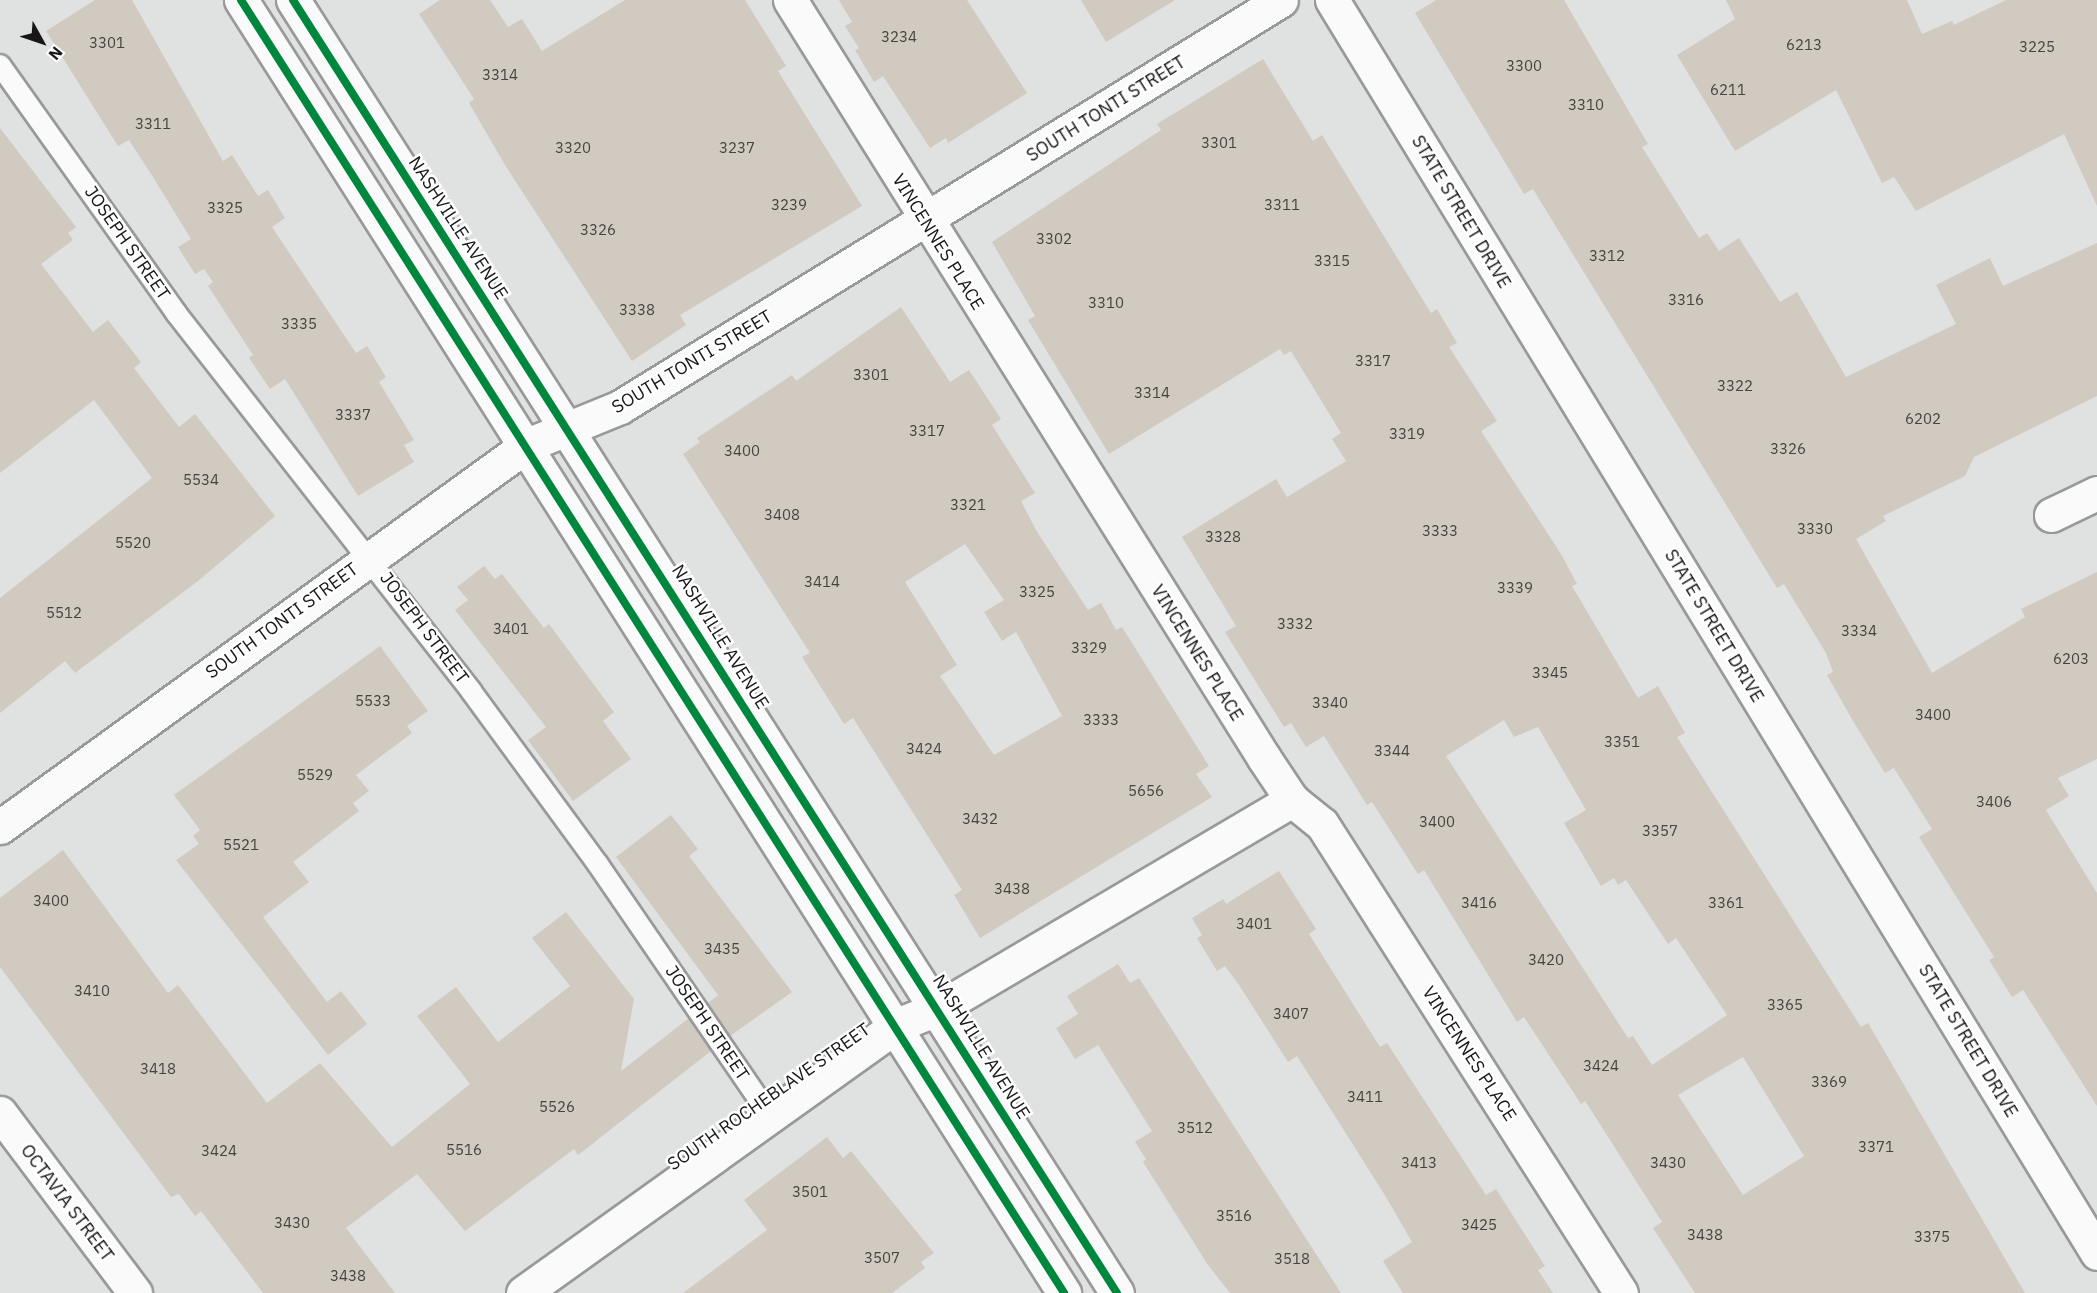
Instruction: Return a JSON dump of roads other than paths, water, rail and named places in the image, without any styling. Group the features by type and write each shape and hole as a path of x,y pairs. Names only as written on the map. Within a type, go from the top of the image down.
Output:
{"street":[{"path":"241,0 897,1025 1064,1293"},
{"name":"NASHVILLE AVENUE","path":"293,0 570,428 939,1008 1117,1293"},
{"name":"VINCENNES PLACE","path":"790,0 924,222 1292,800 1322,824 1622,1293"},
{"name":"SOUTH TONTI STREET","path":"0,827 527,445 620,407 924,222 1281,0"},
{"name":"STATE STREET DRIVE","path":"1332,0 2097,1253"},
{"path":"2050,515 2097,493"},
{"name":"SOUTH ROCHEBLAVE STREET","path":"523,1293 897,1025 939,1008 1292,800"},
{"name":"OCTAVIA STREET","path":"0,1113 135,1293"}],"lane":[{"name":"JOSEPH STREET","path":"0,65 176,313 370,557 597,863 770,1114"}]}
